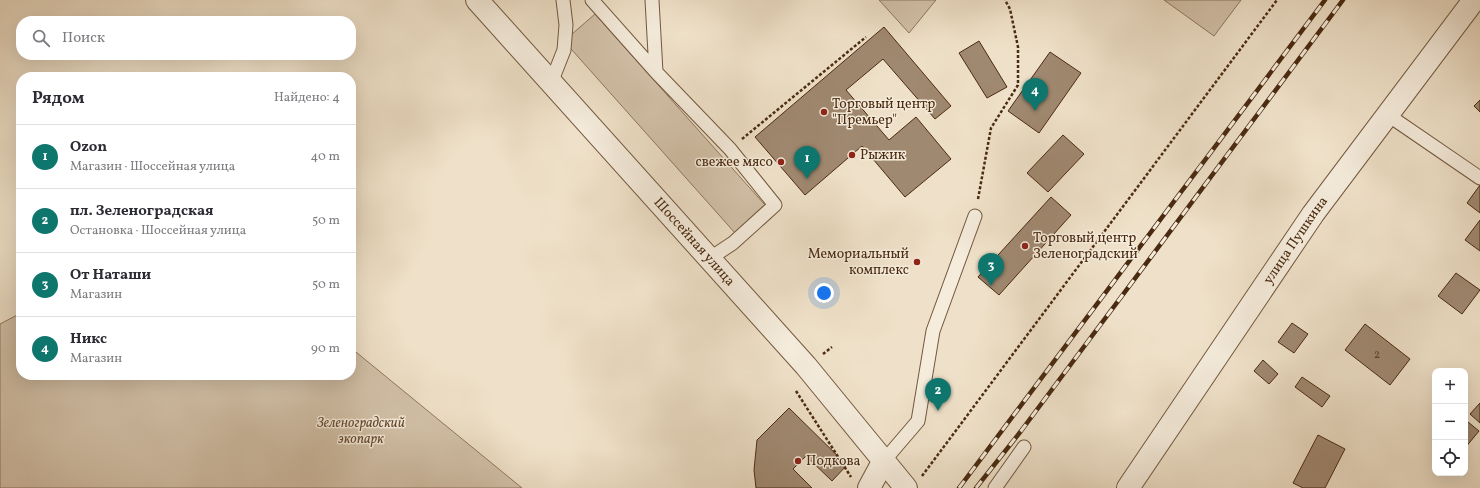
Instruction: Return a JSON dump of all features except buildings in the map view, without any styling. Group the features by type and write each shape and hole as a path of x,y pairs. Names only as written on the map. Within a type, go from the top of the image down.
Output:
{"street":[{"name":"Шоссейная улица","path":"477,0 806,366 883,462 914,483"},
{"name":"улица Пушкина","path":"1128,488 1313,214 1474,0"},
{"path":"869,488 883,462"}],"lane":[{"path":"551,83 564,50 566,25 563,0"},
{"path":"592,0 656,72 730,149 775,205 733,242 709,259"},
{"path":"652,0 656,72"},
{"path":"1388,115 1480,178"},
{"path":"883,462 918,421 933,331 975,216"},
{"path":"995,488 1024,448"}],"path":[{"path":"975,216 991,128 1018,85 1018,47 1010,8 1005,0"},
{"path":"914,483 1277,0"},
{"path":"730,149 866,36"}],"green space":[{"path":"879,0 936,0 909,33"},
{"path":"1164,0 1241,0 1214,36"},
{"path":"595,14 765,205 735,233 564,41"},
{"name":"Зеленоградский экопарк","path":"16,316 16,380 356,380 356,352 522,488 0,488 0,324"}],"railway":[{"path":"959,488 1325,0"},
{"path":"976,488 1021,431 1343,0"}],"place":[{"name":"Никс","path":"1035,111"},
{"name":"Торговый центр \"Премьер\"","path":"824,112"},
{"name":"Рыжик","path":"852,155"},
{"name":"свежее мясо","path":"781,162"},
{"name":"Ozon","path":"807,179"},
{"name":"Торговый центр Зеленоградский","path":"1025,246"},
{"name":"Мемориальный комплекс","path":"917,262"},
{"name":"От Наташи","path":"991,286"},
{"name":"пл. Зеленоградская","path":"938,411"},
{"name":"Подкова","path":"798,461"}]}
